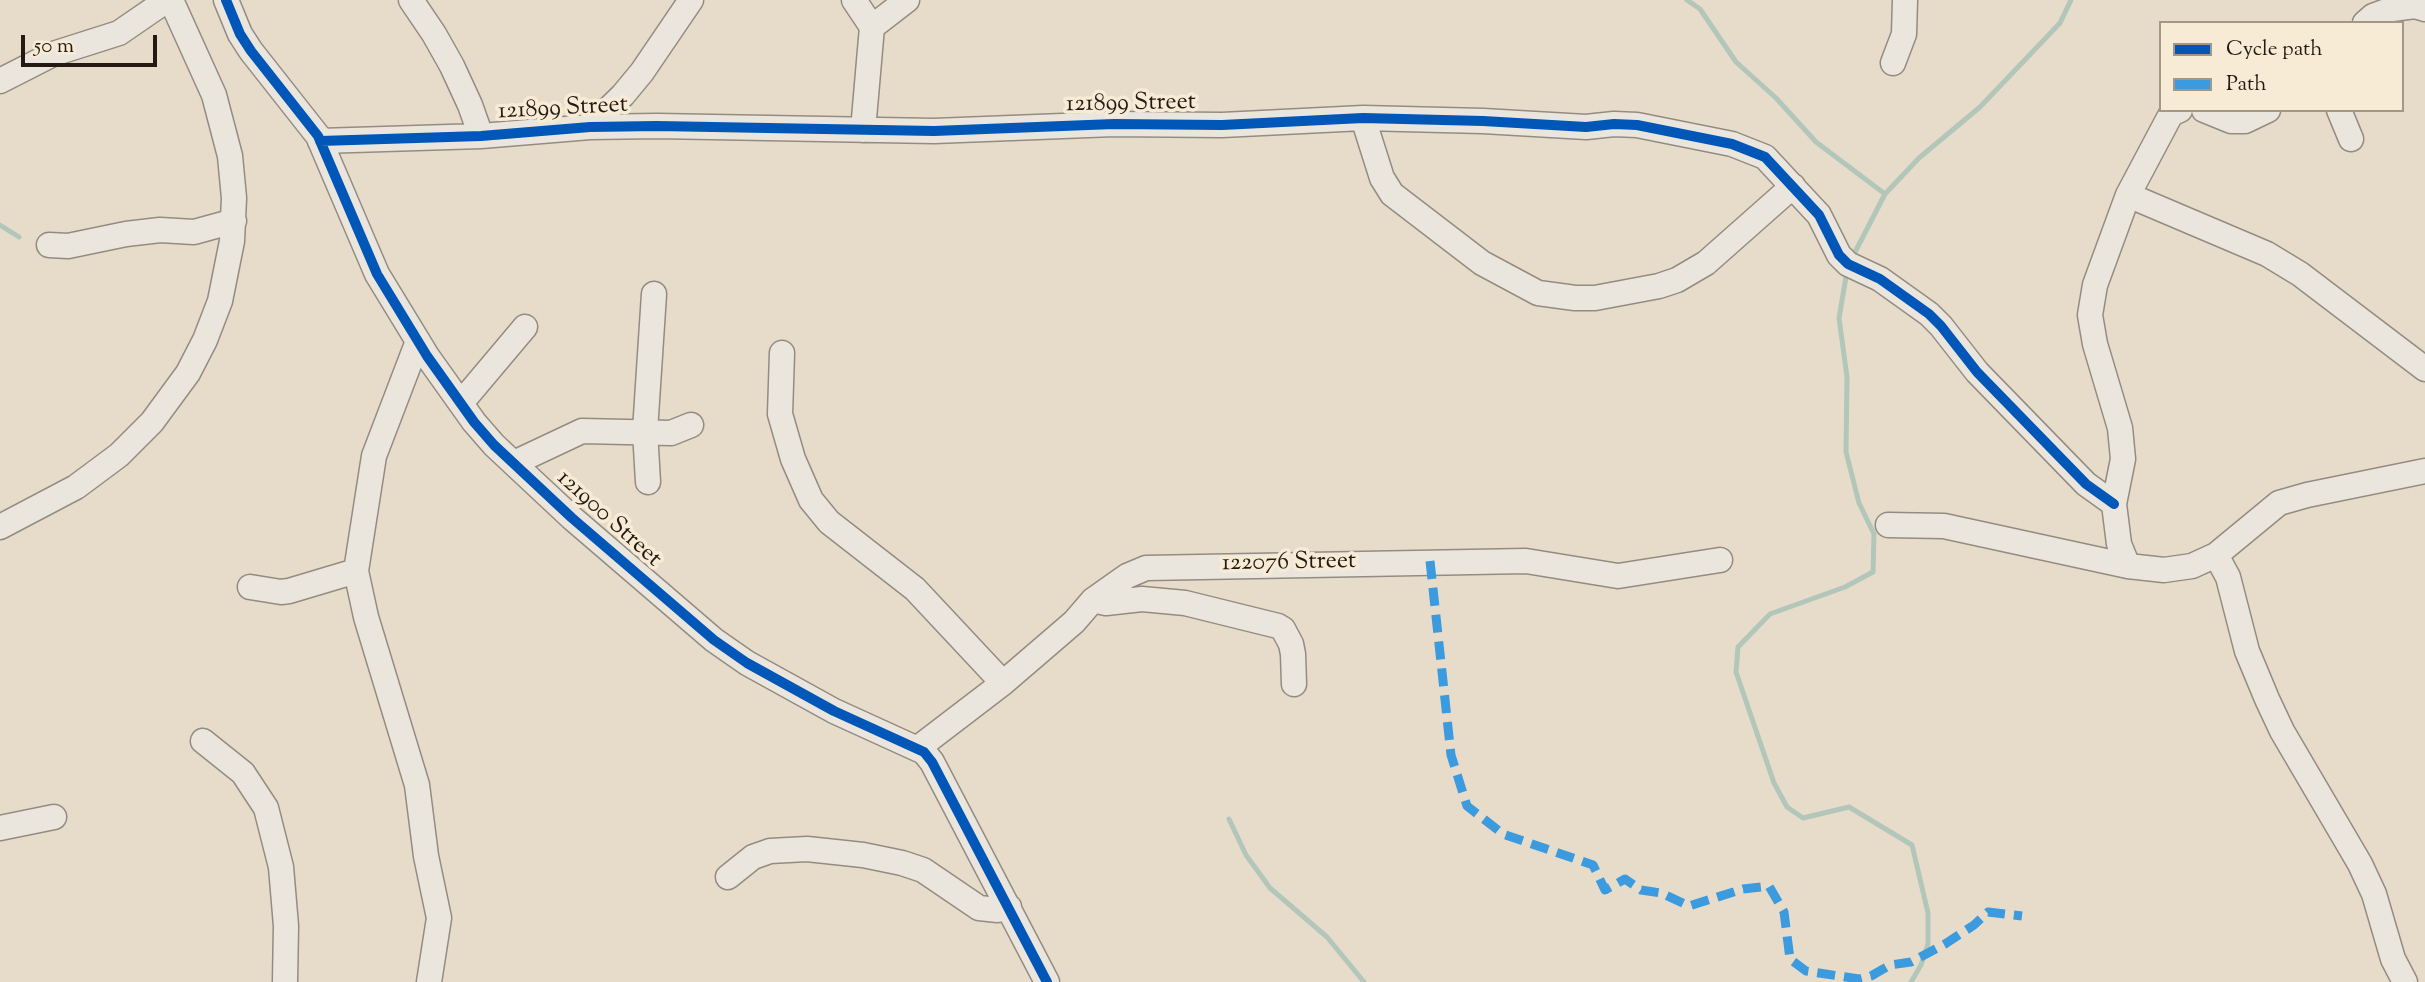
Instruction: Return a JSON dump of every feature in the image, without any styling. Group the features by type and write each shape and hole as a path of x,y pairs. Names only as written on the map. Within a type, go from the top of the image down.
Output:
{"street":[{"path":"0,81 53,54 119,33 169,0 205,71 221,117 233,179 234,221 229,264 220,301 205,340 170,400 139,436 98,472 61,497 0,527"},
{"name":"121900 Street","path":"226,0 240,34 251,51 313,128 377,274 418,341 485,435 572,518 714,640 747,663 834,711 918,748"},
{"path":"411,0 448,58 481,136"},
{"path":"590,127 642,72 691,0"},
{"path":"855,0 872,27 863,130"},
{"path":"872,27 907,0"},
{"path":"1893,62 1904,34 1905,0"},
{"path":"2368,21 2386,10 2416,5"},
{"path":"2128,566 2119,544 2114,504 2123,459 2120,428 2095,344 2090,315 2095,285 2128,195 2171,114 2175,112"},
{"path":"2209,112 2231,121 2245,121 2264,112"},
{"path":"2340,112 2351,139"},
{"path":"1363,118 1382,178 1392,194 1482,262 1538,293 1595,298 1677,280 1706,263 1793,186"},
{"name":"121899 Street","path":"320,141 481,136 590,127 657,126 990,130 1114,124 1222,125 1363,118 1586,127 1637,125 1753,151 1765,157 1819,215 1839,255 1848,264 1880,279 1941,326 1977,372 2087,484 2114,504"},
{"path":"2128,195 2267,254 2300,274 2425,369"},
{"path":"49,245 68,246 160,230 194,232 234,221"},
{"path":"648,482 645,431 654,294"},
{"path":"461,403 526,327"},
{"path":"418,341 374,456 356,570 366,617 417,785 426,856 439,918 429,982"},
{"path":"782,353 780,414 793,458 811,500 829,522 915,589 1003,683"},
{"path":"514,464 582,431 671,433 691,425"},
{"path":"1888,525 1944,526 2128,566 2164,570 2192,566 2216,555 2279,503 2319,492 2425,471"},
{"path":"2216,555 2228,577 2247,651 2267,699 2360,864 2374,894 2393,959 2405,982"},
{"name":"122076 Street","path":"918,748 1003,683 1068,628 1093,600 1126,576 1156,566 1526,561 1618,576 1720,560"},
{"path":"250,587 289,591 356,570"},
{"path":"1093,600 1106,603 1142,599 1185,603 1278,626 1283,629 1291,644 1294,684"},
{"path":"203,741 243,773 266,808 281,867 286,926 285,982"},
{"path":"918,748 932,762 1047,982"},
{"path":"0,828 54,817"},
{"path":"728,877 753,857 770,851 807,849 902,863 923,870 979,908 1009,907"}],"waterway":[{"path":"1687,0 1700,9 1736,62 1776,98 1816,142 1885,194"},
{"path":"1852,258 1885,194 1919,158 1980,107 2060,23 2071,0"},
{"path":"0,225 19,237"},
{"path":"1847,271 1839,318 1847,377 1846,452 1859,503 1874,534 1873,572 1845,587 1770,614 1738,647 1736,672 1774,783 1787,807 1803,818 1849,807 1912,845 1928,913 1928,944 1921,965 1911,982"},
{"path":"1229,819 1246,855 1270,888 1327,937 1364,982"}],"marked path":[{"path":"1430,561 1451,755 1467,806 1503,834 1593,865 1605,890 1625,879 1641,890 1661,893 1689,906 1743,889 1769,886 1784,912 1790,959 1806,971 1859,979 1871,976 1890,965 1911,962 1945,944 1988,912 2022,916"}],"cycle path":[{"path":"226,0 240,34 251,51 318,136 377,274 427,356 474,422 494,445 572,518 714,640 747,663 834,711 924,752 932,762 1047,982"},
{"path":"320,141 481,136 590,127 934,131 1114,124 1222,125 1363,118 1586,127 1637,125 1732,144 1765,157 1819,215 1839,255 1848,264 1880,279 1929,314 1977,372 2086,484 2114,504"}]}
